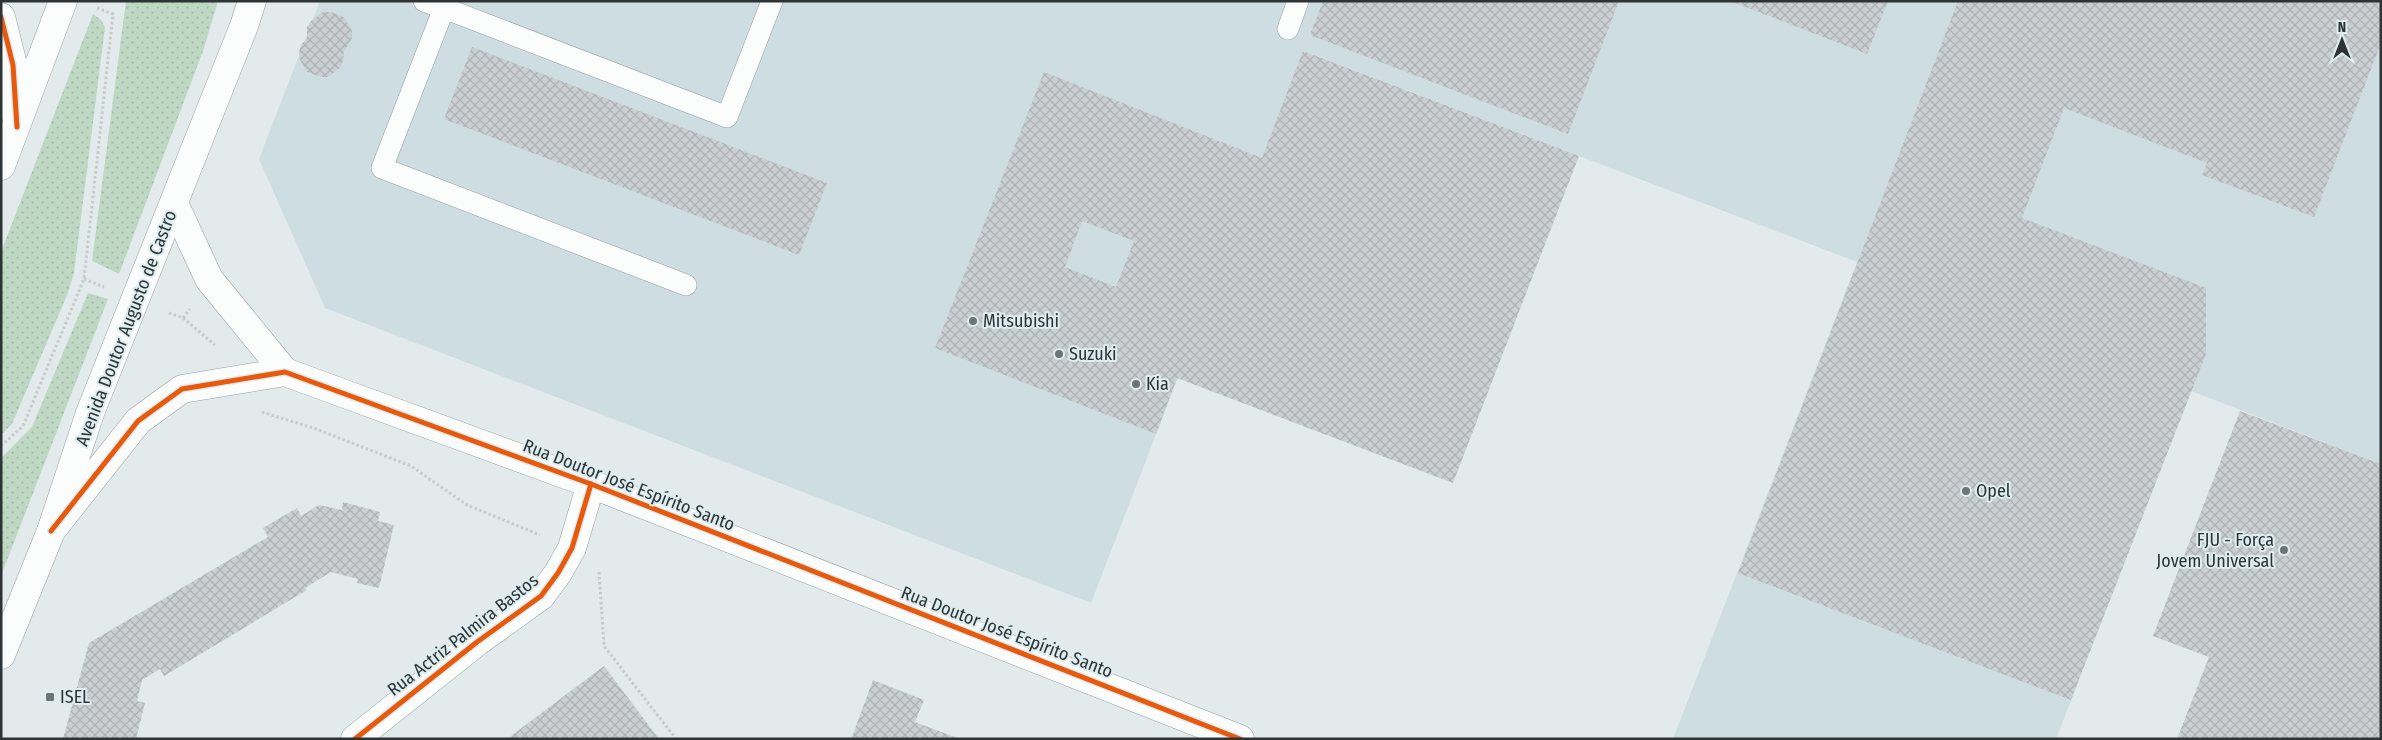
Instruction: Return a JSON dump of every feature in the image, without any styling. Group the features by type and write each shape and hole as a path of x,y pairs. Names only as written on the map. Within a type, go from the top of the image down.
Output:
{"street":[{"path":"1,166 63,1"},
{"name":"Avenida Doutor Augusto de Castro","path":"1,654 51,531 90,413 252,1"},
{"path":"1,17 13,65 17,126"},
{"path":"174,203 209,279 285,372"},
{"name":"Rua Doutor José Espírito Santo","path":"51,531 138,421 182,389 285,372 591,484 1240,739"},
{"name":"Rua Actriz Palmira Bastos","path":"355,739 477,642 542,596 572,548 591,484"}],"lane":[{"path":"686,285 382,168 438,4 727,117 772,1"},
{"path":"1288,29 1298,1"}],"path":[{"path":"1,446 23,426 84,279 113,14 93,7"},
{"path":"84,279 112,291"},
{"path":"183,318 190,308"},
{"path":"170,313 183,318 219,348"},
{"path":"261,412 316,429 411,466 467,505 548,538"},
{"path":"599,567 604,646 676,739"}],"shaded area":[{"path":"320,1 2381,1 2381,464 2191,391 2056,739 1673,739 1857,262 1304,51 1091,603 325,308 259,159"}],"green space":[{"path":"126,1 218,1 203,51 119,274 92,261"},
{"path":"93,14 101,20 105,27 74,273 68,293 12,424 1,435 1,252"},
{"path":"88,293 108,299 1,576 1,458 32,427"}],"building":[{"path":"1323,1 1619,1 1568,134 1310,35"},
{"path":"1730,1 1888,1 1867,54"},
{"path":"1958,1 2381,1 2381,43 2314,217 2202,175 2207,163 2064,108 2022,218 2206,288 2206,354 2071,700 1738,573"},
{"path":"323,12 331,12 344,17 352,31 352,38 344,52 340,68 328,77 321,77 307,72 300,60 299,52 301,45 307,38 307,27 311,21"},
{"path":"472,47 827,183 799,255 444,119"},
{"path":"1303,51 1579,156 1453,483 1177,378 1156,434 935,348 1044,72 1262,158","holes":["1082,221 1134,241 1116,287 1065,267"]},
{"name":"FJU - Força Jovem Universal","path":"2240,411 2381,464 2381,739 2177,739 2209,657 2153,636"},
{"path":"343,502 380,512 378,521 394,525 379,588 357,583 358,579 331,572 305,588 307,590 164,676 160,669 142,680 137,701 145,703 136,739 63,739 89,643 268,537 263,528 297,508 301,516 319,505 342,510"},
{"path":"604,666 659,739 507,739"},
{"path":"873,680 924,700 915,722 960,739 856,739 852,737"}],"cycle path":[{"path":"1,17 13,65 17,127"},
{"path":"51,531 138,421 182,389 285,372 591,484 1240,739"},
{"path":"355,739 477,642 541,596 558,573 572,548 591,484"}],"place":[{"name":"Mitsubishi","path":"973,321"},
{"name":"Suzuki","path":"1059,354"},
{"name":"Kia","path":"1136,384"},
{"name":"Opel","path":"1966,491"},
{"name":"FJU - Força Jovem Universal","path":"2284,550"},
{"name":"ISEL","path":"50,697"}]}
